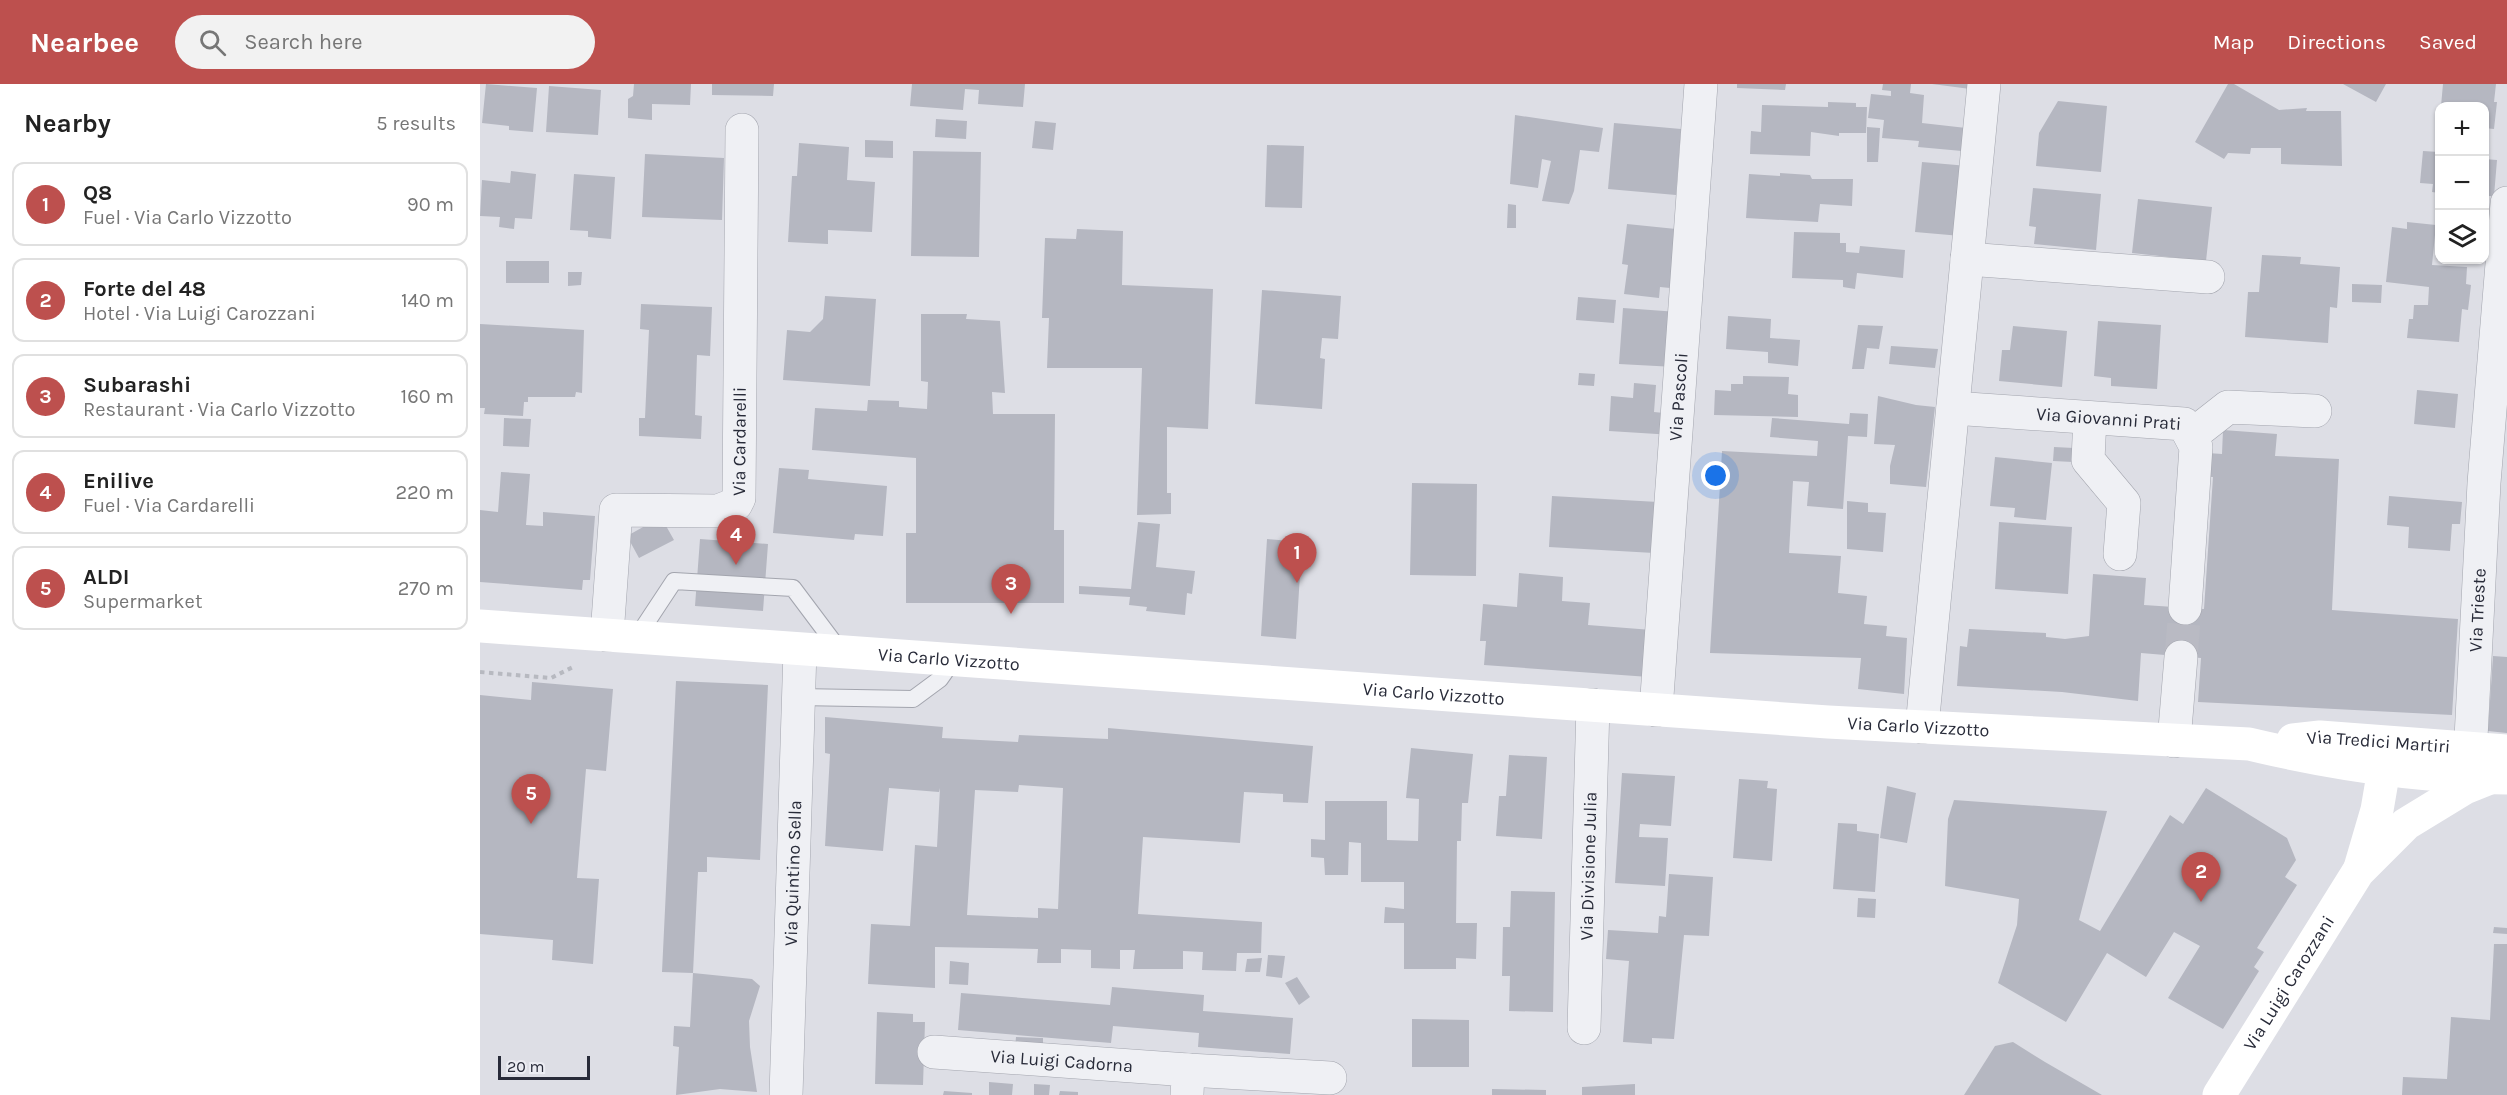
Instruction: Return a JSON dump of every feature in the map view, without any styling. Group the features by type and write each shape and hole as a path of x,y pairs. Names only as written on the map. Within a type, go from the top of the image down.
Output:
{"street":[{"name":"Via Pascoli","path":"1656,710 1701,84"},
{"path":"1922,727 1984,84"},
{"name":"Via Cardarelli","path":"622,636 616,510 718,511 736,504 739,498 742,130"},
{"name":"Via Trieste","path":"2472,738 2495,484 2507,203"},
{"path":"1967,259 2208,277"},
{"path":"2191,436 2228,407 2315,411"},
{"name":"Via Giovanni Prati","path":"1953,408 2184,424 2196,447 2186,608"},
{"path":"2090,418 2088,460 2124,503 2120,554"},
{"name":"Via Carlo Vizzotto","path":"480,626 1656,710 2249,744 2300,756 2388,756"},
{"name":"Via Quintino Sella","path":"786,1095 800,650"},
{"path":"2174,741 2181,657"},
{"name":"Via Divisione Julia","path":"1584,1028 1593,705"},
{"name":"Via Tredici Martiri","path":"2388,756 2425,765 2503,767"},
{"name":"Via Tredici Martiri","path":"2388,756 2503,767"},
{"name":"Via Luigi Carozzani","path":"2358,872 2377,810 2388,756"},
{"name":"Via Luigi Carozzani","path":"2406,824 2425,765"},
{"name":"Via Luigi Carozzani","path":"2219,1095 2358,872 2406,824 2503,767"},
{"name":"Via Luigi Cadorna","path":"934,1052 1187,1082 1330,1078"}],"lane":[{"path":"622,636 674,581 793,588 842,652"},
{"path":"798,697 913,699 940,679 954,659"}],"building":[{"path":"486,84 537,88 533,132 509,130 509,126 482,123"},
{"path":"634,84 691,84 690,105 652,104 652,120 628,118 628,99 633,96"},
{"path":"712,84 774,84 773,96 712,95"},
{"path":"912,84 1025,84 1023,107 978,104 979,90 965,89 963,110 910,106"},
{"path":"1737,84 1786,84 1785,90 1737,88"},
{"path":"1883,84 1911,84 1910,93 1924,95 1922,123 1975,129 1973,152 1918,147 1919,141 1882,138 1884,120 1868,118 1871,94 1891,96 1891,91 1882,90"},
{"path":"1932,84 1979,84 1978,90"},
{"path":"2228,84 2234,84 2279,110 2307,108 2306,111 2341,111 2342,166 2281,164 2281,148 2251,148 2250,154 2228,153 2224,159 2195,142"},
{"path":"2343,84 2386,84 2376,102"},
{"path":"2443,84 2496,84 2494,129 2489,128 2489,102 2441,102"},
{"path":"549,86 601,90 598,135 546,132"},
{"path":"2058,101 2107,106 2101,172 2036,166 2039,133"},
{"path":"1828,102 1856,103 1856,107 1867,107 1866,133 1839,133 1839,136 1811,132 1810,156 1750,154 1751,131 1761,132 1762,105 1828,107"},
{"path":"1515,115 1603,128 1599,152 1580,150 1574,191 1569,204 1542,201 1551,161 1542,159 1538,188 1510,184"},
{"path":"936,119 967,121 966,139 935,137"},
{"path":"1035,121 1056,123 1053,150 1032,148"},
{"path":"1614,123 1681,129 1676,195 1608,189"},
{"path":"1867,127 1880,128 1878,162 1867,162"},
{"path":"865,140 893,141 893,158 865,157"},
{"path":"799,143 849,147 847,180 875,182 872,232 828,230 828,244 788,242 792,176 797,176"},
{"path":"1267,145 1304,146 1302,208 1265,207"},
{"path":"913,151 981,152 979,257 911,256"},
{"path":"2423,151 2435,152 2435,192 2432,192 2433,184 2420,183"},
{"path":"645,154 724,158 722,220 642,217"},
{"path":"2489,159 2497,160 2494,196 2489,196"},
{"path":"1922,162 1968,166 1961,236 1915,232"},
{"path":"511,171 536,174 532,219 515,218 514,229 499,227 500,217 480,216 482,180 510,183"},
{"path":"1780,173 1810,175 1812,179 1853,179 1852,206 1820,204 1818,222 1746,218 1749,174 1780,176"},
{"path":"574,174 615,177 611,239 588,237 588,231 570,230"},
{"path":"2033,188 2101,194 2096,250 2034,244 2036,227 2029,226"},
{"path":"2138,199 2212,207 2206,261 2132,253"},
{"path":"1508,204 1516,205 1516,228 1507,228"},
{"path":"2407,222 2435,225 2432,265 2467,267 2466,284 2471,285 2468,310 2462,309 2459,342 2407,338 2409,319 2413,319 2414,305 2428,305 2429,287 2386,282 2392,227 2407,229"},
{"path":"1627,224 1676,229 1680,289 1660,287 1659,298 1624,294 1628,265 1622,264"},
{"path":"1077,229 1123,231 1122,285 1213,289 1208,429 1167,427 1167,493 1171,493 1171,514 1137,515 1142,368 1047,368 1049,318 1042,318 1045,238 1076,239"},
{"path":"1794,232 1840,233 1840,243 1846,243 1846,252 1859,253 1860,246 1905,250 1903,278 1857,273 1855,289 1843,287 1843,280 1792,278"},
{"path":"2262,255 2301,257 2300,264 2340,267 2337,308 2330,307 2328,343 2245,337 2248,292 2259,292"},
{"path":"506,261 549,261 549,283 506,283"},
{"path":"568,272 582,272 581,285 568,286"},
{"path":"2352,284 2382,285 2381,303 2352,302"},
{"path":"1262,290 1341,296 1338,339 1322,338 1320,358 1325,359 1322,409 1255,404"},
{"path":"825,296 876,299 870,386 783,380 787,330 810,332 823,319"},
{"path":"1578,297 1616,300 1614,323 1576,320"},
{"path":"641,304 712,307 710,356 697,355 695,415 702,416 701,439 639,436 639,418 645,418 649,330 640,329"},
{"path":"1623,308 1678,312 1675,367 1619,364"},
{"path":"921,314 967,314 966,319 1000,321 1005,393 992,392 993,414 1055,414 1054,530 1064,530 1064,603 906,603 906,533 916,533 916,458 812,450 815,408 867,411 868,400 899,401 899,407 927,409 928,382 921,381"},
{"path":"1728,316 1771,319 1770,338 1800,340 1798,366 1768,363 1768,352 1726,349"},
{"path":"2098,321 2161,325 2157,389 2111,386 2111,378 2094,376"},
{"path":"480,324 584,330 582,393 576,392 575,397 528,397 528,402 524,402 523,416 484,414 485,408 480,408"},
{"path":"1858,325 1883,326 1879,349 1867,348 1864,369 1852,369"},
{"path":"2013,326 2067,331 2062,387 1999,381 2002,350 2010,350"},
{"path":"1891,346 1938,349 1935,368 1889,364"},
{"path":"1579,373 1595,374 1594,386 1578,385"},
{"path":"1743,376 1789,377 1788,394 1798,395 1798,417 1714,415 1715,390 1731,391 1731,384 1743,384"},
{"path":"1634,383 1656,385 1654,412 1674,414 1673,435 1609,431 1611,396 1633,398"},
{"path":"2417,390 2458,394 2455,428 2414,424"},
{"path":"1878,396 1935,407 1926,487 1890,484 1890,466 1895,445 1874,444"},
{"path":"1850,413 1868,414 1867,437 1848,436 1843,509 1807,506 1809,482 1793,481 1789,553 1841,556 1838,593 1867,596 1864,624 1887,626 1886,636 1907,638 1904,694 1858,689 1861,658 1710,653 1722,451 1817,456 1818,441 1770,437 1772,418 1849,424"},
{"path":"504,418 531,419 529,447 503,446"},
{"path":"2223,430 2277,434 2275,456 2339,459 2332,610 2458,619 2452,715 2198,702 2201,658 2141,653 2138,701 2062,692 1957,686 1960,646 1967,647 1969,629 2046,633 2046,637 2065,639 2089,636 2093,574 2146,578 2144,605 2204,609 2213,477 2206,477 2208,453 2222,454"},
{"path":"2054,447 2074,448 2073,462 2053,461"},
{"path":"1995,457 2052,463 2046,520 2014,517 2015,508 1990,506"},
{"path":"779,468 809,470 808,479 887,486 883,536 855,534 854,540 773,533"},
{"path":"501,472 530,474 526,525 543,526 543,512 595,516 590,580 583,580 582,590 480,582 480,510 498,512"},
{"path":"1412,483 1477,484 1476,576 1410,575"},
{"path":"1552,496 1658,502 1654,553 1549,547"},
{"path":"2389,496 2462,502 2460,524 2452,524 2450,551 2408,548 2409,527 2387,525"},
{"path":"1847,501 1868,503 1868,512 1886,513 1883,552 1847,549"},
{"path":"661,517 674,540 639,558 627,536"},
{"path":"1138,522 1160,524 1156,567 1195,571 1192,594 1187,593 1185,615 1146,611 1147,607 1129,605 1130,597 1079,594 1079,586 1131,589"},
{"path":"1999,522 2072,527 2068,594 1995,589"},
{"path":"700,539 768,544 763,611 695,606"},
{"path":"1267,539 1302,542 1296,639 1261,636"},
{"path":"1519,573 1563,577 1562,601 1590,603 1588,625 1652,630 1649,677 1484,665 1486,641 1480,641 1483,604 1517,607"},
{"path":"2493,656 2507,657 2507,733 2488,731"},
{"path":"676,681 768,685 760,860 707,857 707,872 698,872 693,973 662,972"},
{"path":"532,682 613,689 606,771 586,769 577,878 599,879 593,964 552,960 553,940 480,934 480,695 531,700"},
{"path":"825,717 943,727 942,738 1018,742 1019,735 1108,739 1108,728 1313,746 1308,803 1283,802 1283,794 1244,792 1240,843 1143,837 1138,914 1262,922 1261,953 1237,953 1236,971 1202,970 1203,952 1183,951 1183,969 1133,969 1135,950 1120,950 1120,969 1091,968 1091,950 1061,949 1061,963 1037,963 1038,949 935,947 935,988 868,984 871,924 910,926 915,845 937,847 940,788 939,792 889,788 883,851 825,846 830,754 825,753","holes":["1019,785 1063,788 1058,909 1038,908 1038,918 967,915 975,790 1018,792"]},
{"path":"1411,748 1473,754 1468,803 1462,803 1461,841 1457,841 1456,923 1477,923 1476,959 1456,958 1456,969 1404,969 1404,923 1384,923 1385,907 1404,909 1404,882 1361,882 1361,843 1349,842 1348,875 1325,875 1324,858 1311,857 1311,839 1325,840 1325,801 1387,801 1387,840 1418,841 1419,799 1406,798"},
{"path":"1509,755 1547,757 1542,839 1496,836 1499,796 1506,796"},
{"path":"1622,773 1675,776 1671,826 1640,824 1639,837 1668,838 1665,886 1615,883"},
{"path":"1739,779 1768,781 1767,788 1777,789 1772,861 1733,858"},
{"path":"1887,786 1916,793 1907,843 1880,838"},
{"path":"2206,788 2287,838 2296,860 2285,877 2297,885 2257,948 2264,952 2254,967 2259,971 2223,1029 2168,998 2200,946 2174,932 2146,977 2107,953 2066,1022 1998,983 2017,925 2019,899 1945,886 1948,819 1954,800 2107,811 2079,920 2100,931 2170,815 2183,824"},
{"path":"1838,823 1857,824 1857,831 1879,834 1875,892 1833,889"},
{"path":"1669,874 1713,877 1709,936 1684,935 1674,1039 1652,1038 1652,1044 1623,1042 1629,961 1606,959 1608,930 1658,933 1659,916 1666,917"},
{"path":"1511,891 1555,892 1553,1012 1509,1011 1510,976 1502,976 1503,927 1510,927"},
{"path":"1858,898 1876,899 1875,918 1857,917"},
{"path":"2494,927 2507,928 2507,934 2493,933"},
{"path":"2494,944 2507,944 2507,1095 2402,1095 2403,1077 2447,1079 2451,1017 2490,1020"},
{"path":"1268,955 1285,956 1282,978 1266,976"},
{"path":"1262,958 1260,972 1245,972 1247,959"},
{"path":"950,961 969,963 968,985 949,984"},
{"path":"693,973 752,979 760,986 749,1021 750,1047 757,1092 720,1089 676,1095 679,1047 673,1046 674,1026 690,1027"},
{"path":"1297,977 1310,997 1299,1005 1285,983"},
{"path":"1112,987 1204,995 1203,1011 1293,1018 1290,1054 1198,1047 1199,1033 1113,1026 1111,1043 958,1030 961,993 1110,1005"},
{"path":"877,1012 913,1014 913,1022 925,1022 923,1085 875,1084"},
{"path":"1412,1019 1469,1020 1469,1067 1412,1067"},
{"path":"1016,1037 1043,1038 1043,1049 1015,1048"},
{"path":"2013,1042 2102,1095 1964,1095 1995,1046"},
{"path":"989,1082 1013,1084 1012,1095 989,1095"},
{"path":"1034,1084 1050,1085 1049,1095 1034,1095"},
{"path":"1635,1084 1635,1095 1582,1095 1582,1087"},
{"path":"1492,1089 1546,1090 1546,1095 1492,1095"},
{"path":"944,1091 972,1093 972,1095 943,1095"},
{"path":"1060,1091 1078,1092 1078,1095 1059,1095"}],"tunnel":[{"path":"2181,657 2185,608"}],"place":[{"name":"Enilive","path":"736,565"},
{"name":"Q8","path":"1297,583"},
{"name":"Subarashi","path":"1011,614"},
{"name":"ALDI","path":"531,824"},
{"name":"Forte del 48","path":"2201,902"}]}
